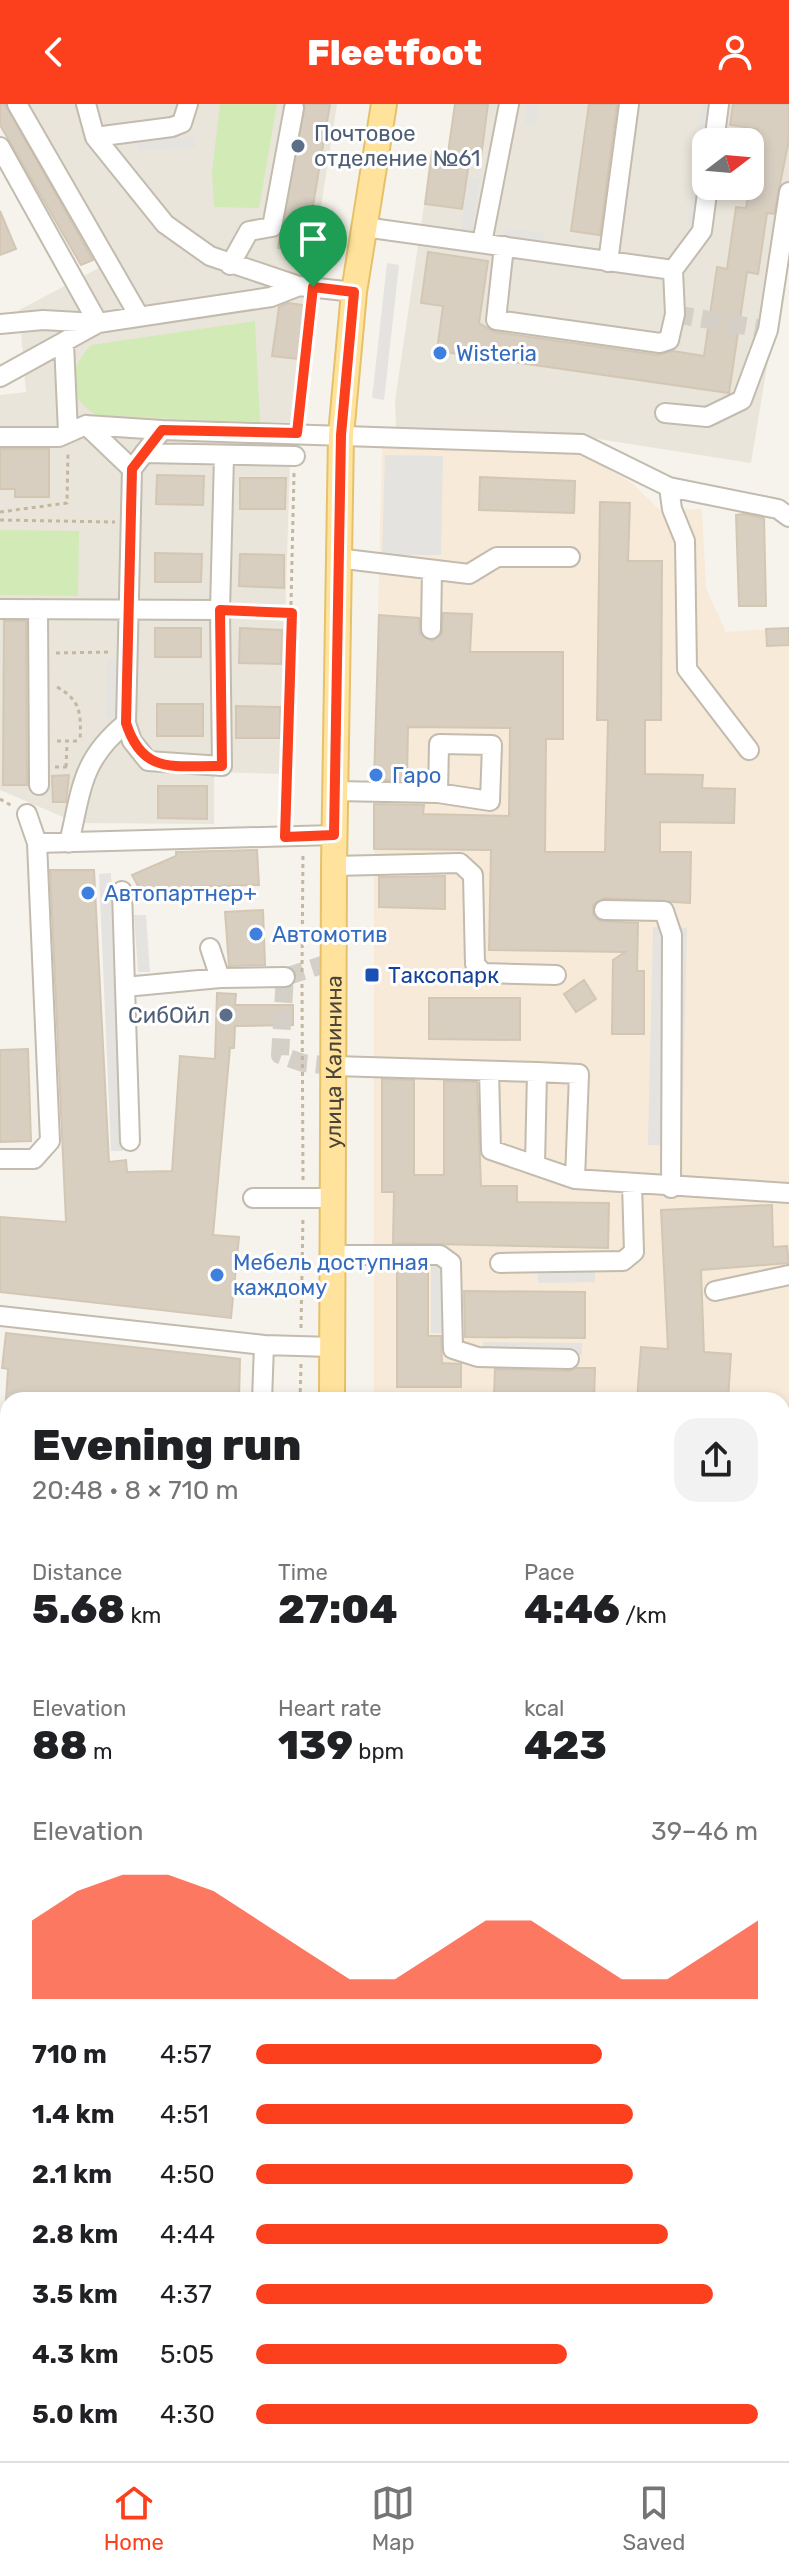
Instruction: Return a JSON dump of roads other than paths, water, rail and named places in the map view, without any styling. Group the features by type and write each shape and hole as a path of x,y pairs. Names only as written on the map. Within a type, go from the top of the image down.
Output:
{"main road":[{"name":"улица Калинина","path":"332,1392 334,835 341,435 354,292 384,104"}],"street":[{"path":"17,104 139,316"},
{"path":"86,104 95,137 165,224 210,256 230,265 306,287 354,292"},
{"path":"95,137 172,127 182,123 188,104"},
{"path":"482,243 509,104"},
{"path":"608,262 629,104"},
{"path":"716,128 719,104"},
{"path":"230,265 249,231 272,227 294,108"},
{"path":"0,147 98,323"},
{"path":"665,413 707,417 742,400 768,330 789,192"},
{"path":"504,246 496,320 660,343 669,340 675,314 673,270 702,231 706,200"},
{"path":"364,227 673,270"},
{"path":"0,324 43,320 98,323 271,297 306,287"},
{"path":"0,377 98,323"},
{"path":"64,343 68,433"},
{"path":"86,425 132,469"},
{"path":"0,437 59,437 86,425 582,444 669,487 778,509 789,517"},
{"path":"162,430 132,469 126,723 132,741 148,761 222,766 220,610 224,456"},
{"path":"144,453 295,456"},
{"path":"669,487 672,509 685,541 687,669 749,750"},
{"path":"337,558 469,574 497,557 570,557"},
{"path":"431,629 432,571"},
{"path":"0,609 220,610"},
{"path":"38,609 39,776"},
{"path":"69,843 87,766 105,740 126,723"},
{"path":"335,791 438,793"},
{"path":"0,1159 34,1159 50,1141 37,843 27,814"},
{"path":"37,843 334,835"},
{"path":"334,866 460,863 473,875 475,964 483,973 556,975"},
{"path":"122,891 130,1141"},
{"path":"604,910 664,911 672,935 671,1188"},
{"path":"210,948 220,978"},
{"path":"125,987 220,978 285,977"},
{"path":"334,1066 579,1074 575,1179"},
{"path":"489,1071 491,1150 575,1179 671,1188 789,1193"},
{"path":"535,1165 537,1072"},
{"path":"500,1263 623,1261 634,1252 632,1184"},
{"path":"253,1198 335,1198"},
{"path":"334,1255 440,1255 451,1263 453,1349 478,1357 569,1359"},
{"path":"715,1291 789,1275"},
{"path":"0,1316 264,1345 332,1347"},
{"path":"262,1392 264,1345"}],"tunnel":[{"path":"675,314 768,330"},
{"path":"334,961 285,977 280,1055 303,1063 334,1066"}],"place":[{"name":"Почтовое отделение №61","path":"298,146"},
{"name":"Wisteria","path":"440,353"},
{"name":"Гаро","path":"376,775"},
{"name":"Автопартнер+","path":"88,893"},
{"name":"Автомотив","path":"256,934"},
{"name":"Таксопарк","path":"372,975"},
{"name":"СибОйл","path":"226,1015"},
{"name":"Мебель доступная каждому","path":"217,1275"}]}
